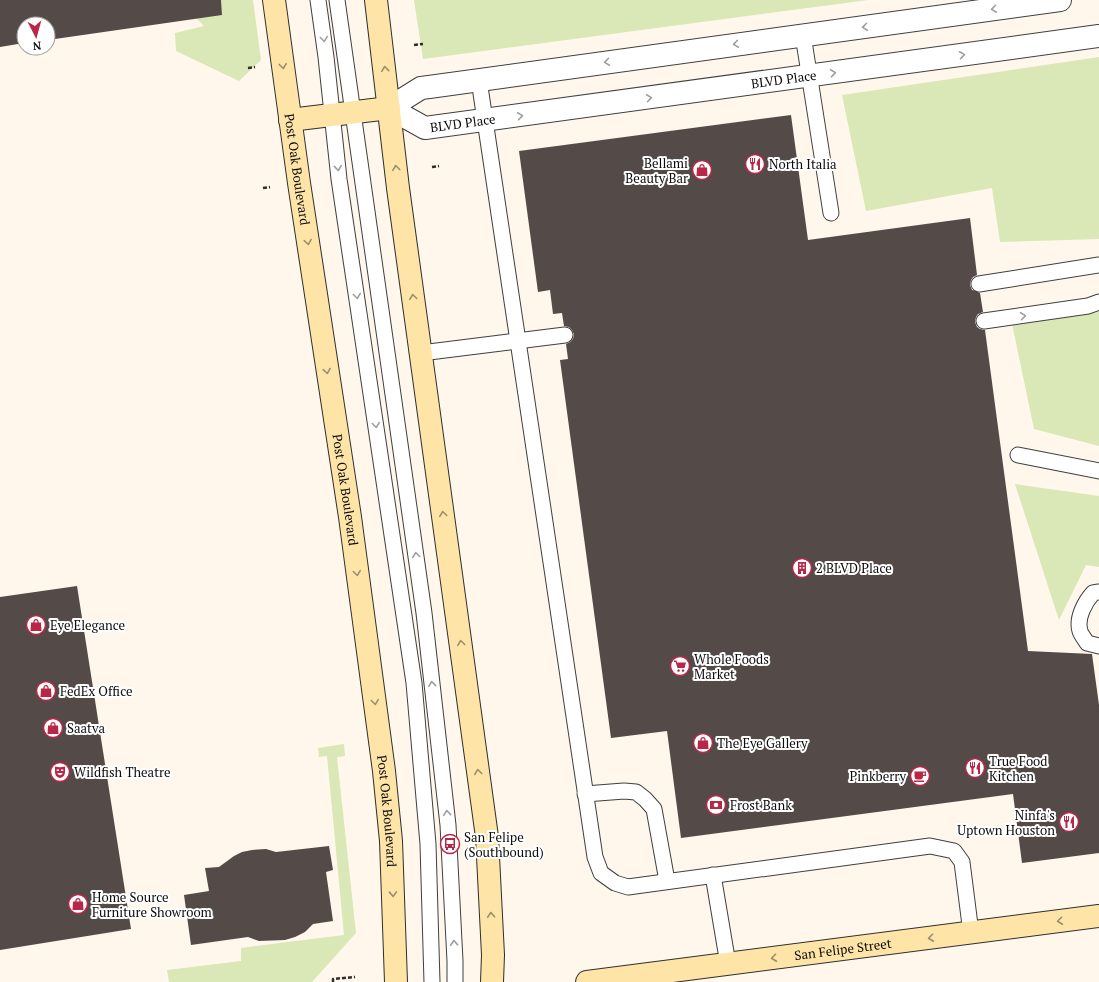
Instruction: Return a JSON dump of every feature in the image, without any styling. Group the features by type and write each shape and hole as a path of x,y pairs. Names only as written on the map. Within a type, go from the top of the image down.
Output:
{"main road":[{"name":"Post Oak Boulevard","path":"274,0 299,184 350,517 384,771 391,841 396,982"},
{"path":"376,0 397,177 487,837 493,955 492,982"},
{"path":"290,120 389,108"},
{"name":"San Felipe Street","path":"587,982 1099,916"}],"street":[{"path":"389,108 422,88 1060,0"},
{"name":"BLVD Place","path":"389,108 425,128 1099,36"}],"lane":[{"path":"318,0 326,57 343,114 339,179 414,683 428,844 432,982"},
{"path":"337,0 343,114 424,613 450,844 455,982"},
{"path":"803,35 831,213"},
{"path":"479,80 595,857 601,873 615,883 628,887 930,846 954,851 962,862 971,933"},
{"path":"979,284 1099,265"},
{"path":"984,321 1088,306 1099,302"},
{"path":"421,353 565,335"},
{"path":"1018,455 1099,471"},
{"path":"1099,592 1093,593 1084,604 1080,621 1080,631 1087,643 1099,646"},
{"path":"586,794 624,791 636,792 650,804 654,809 667,881"},
{"path":"713,875 728,964"}],"path":[{"path":"414,45 424,44"},
{"path":"248,68 255,67"},
{"path":"432,167 439,166"},
{"path":"263,188 270,187"},
{"path":"333,982 333,979 355,977"}],"green space":[{"path":"193,0 253,0 261,60 239,81 176,51 175,33 204,26 196,18"},
{"path":"414,0 868,0 423,59"},
{"path":"1099,57 1099,239 1000,242 992,188 866,211 842,95"},
{"path":"1099,302 1099,446 1034,429 1010,314"},
{"path":"1015,484 1099,496 1099,567 1086,565 1059,620"},
{"path":"344,744 345,756 337,757 356,933 312,982 169,982 167,970 241,961 241,948 344,935 327,756 319,757 318,748"}],"building":[{"path":"0,0 221,0 222,15 56,39 56,16 16,16 16,44 0,47"},
{"name":"2 BLVD Place","path":"791,115 808,240 970,218 977,275 973,277 970,285 972,290 980,293 983,312 978,314 975,322 977,327 985,330 1028,651 1092,654 1099,705 1099,853 1022,863 1013,794 681,838 667,731 611,738 560,360 568,359 566,344 573,339 574,334 569,327 564,326 562,313 553,314 550,290 538,292 519,151"},
{"path":"77,586 131,929 0,950 0,597"},
{"path":"329,846 333,870 326,872 333,921 313,924 305,932 285,940 259,941 248,937 191,945 184,895 209,891 205,868 219,867 234,856 242,852 252,850 266,849 276,852"}],"place":[{"name":"North Italia","path":"755,164"},
{"name":"Bellami Beauty Bar","path":"702,170"},
{"name":"2 BLVD Place","path":"802,568"},
{"name":"Eye Elegance","path":"36,625"},
{"name":"Whole Foods Market","path":"680,666"},
{"name":"FedEx Office","path":"46,691"},
{"name":"Saatva","path":"53,728"},
{"name":"The Eye Gallery","path":"703,743"},
{"name":"True Food Kitchen","path":"975,768"},
{"name":"Wildfish Theatre","path":"60,772"},
{"name":"Pinkberry","path":"920,776"},
{"name":"Frost Bank","path":"716,805"},
{"name":"Ninfa's Uptown Houston","path":"1069,822"},
{"name":"San Felipe (Southbound)","path":"450,844"},
{"name":"Home Source Furniture Showroom","path":"78,904"}]}
